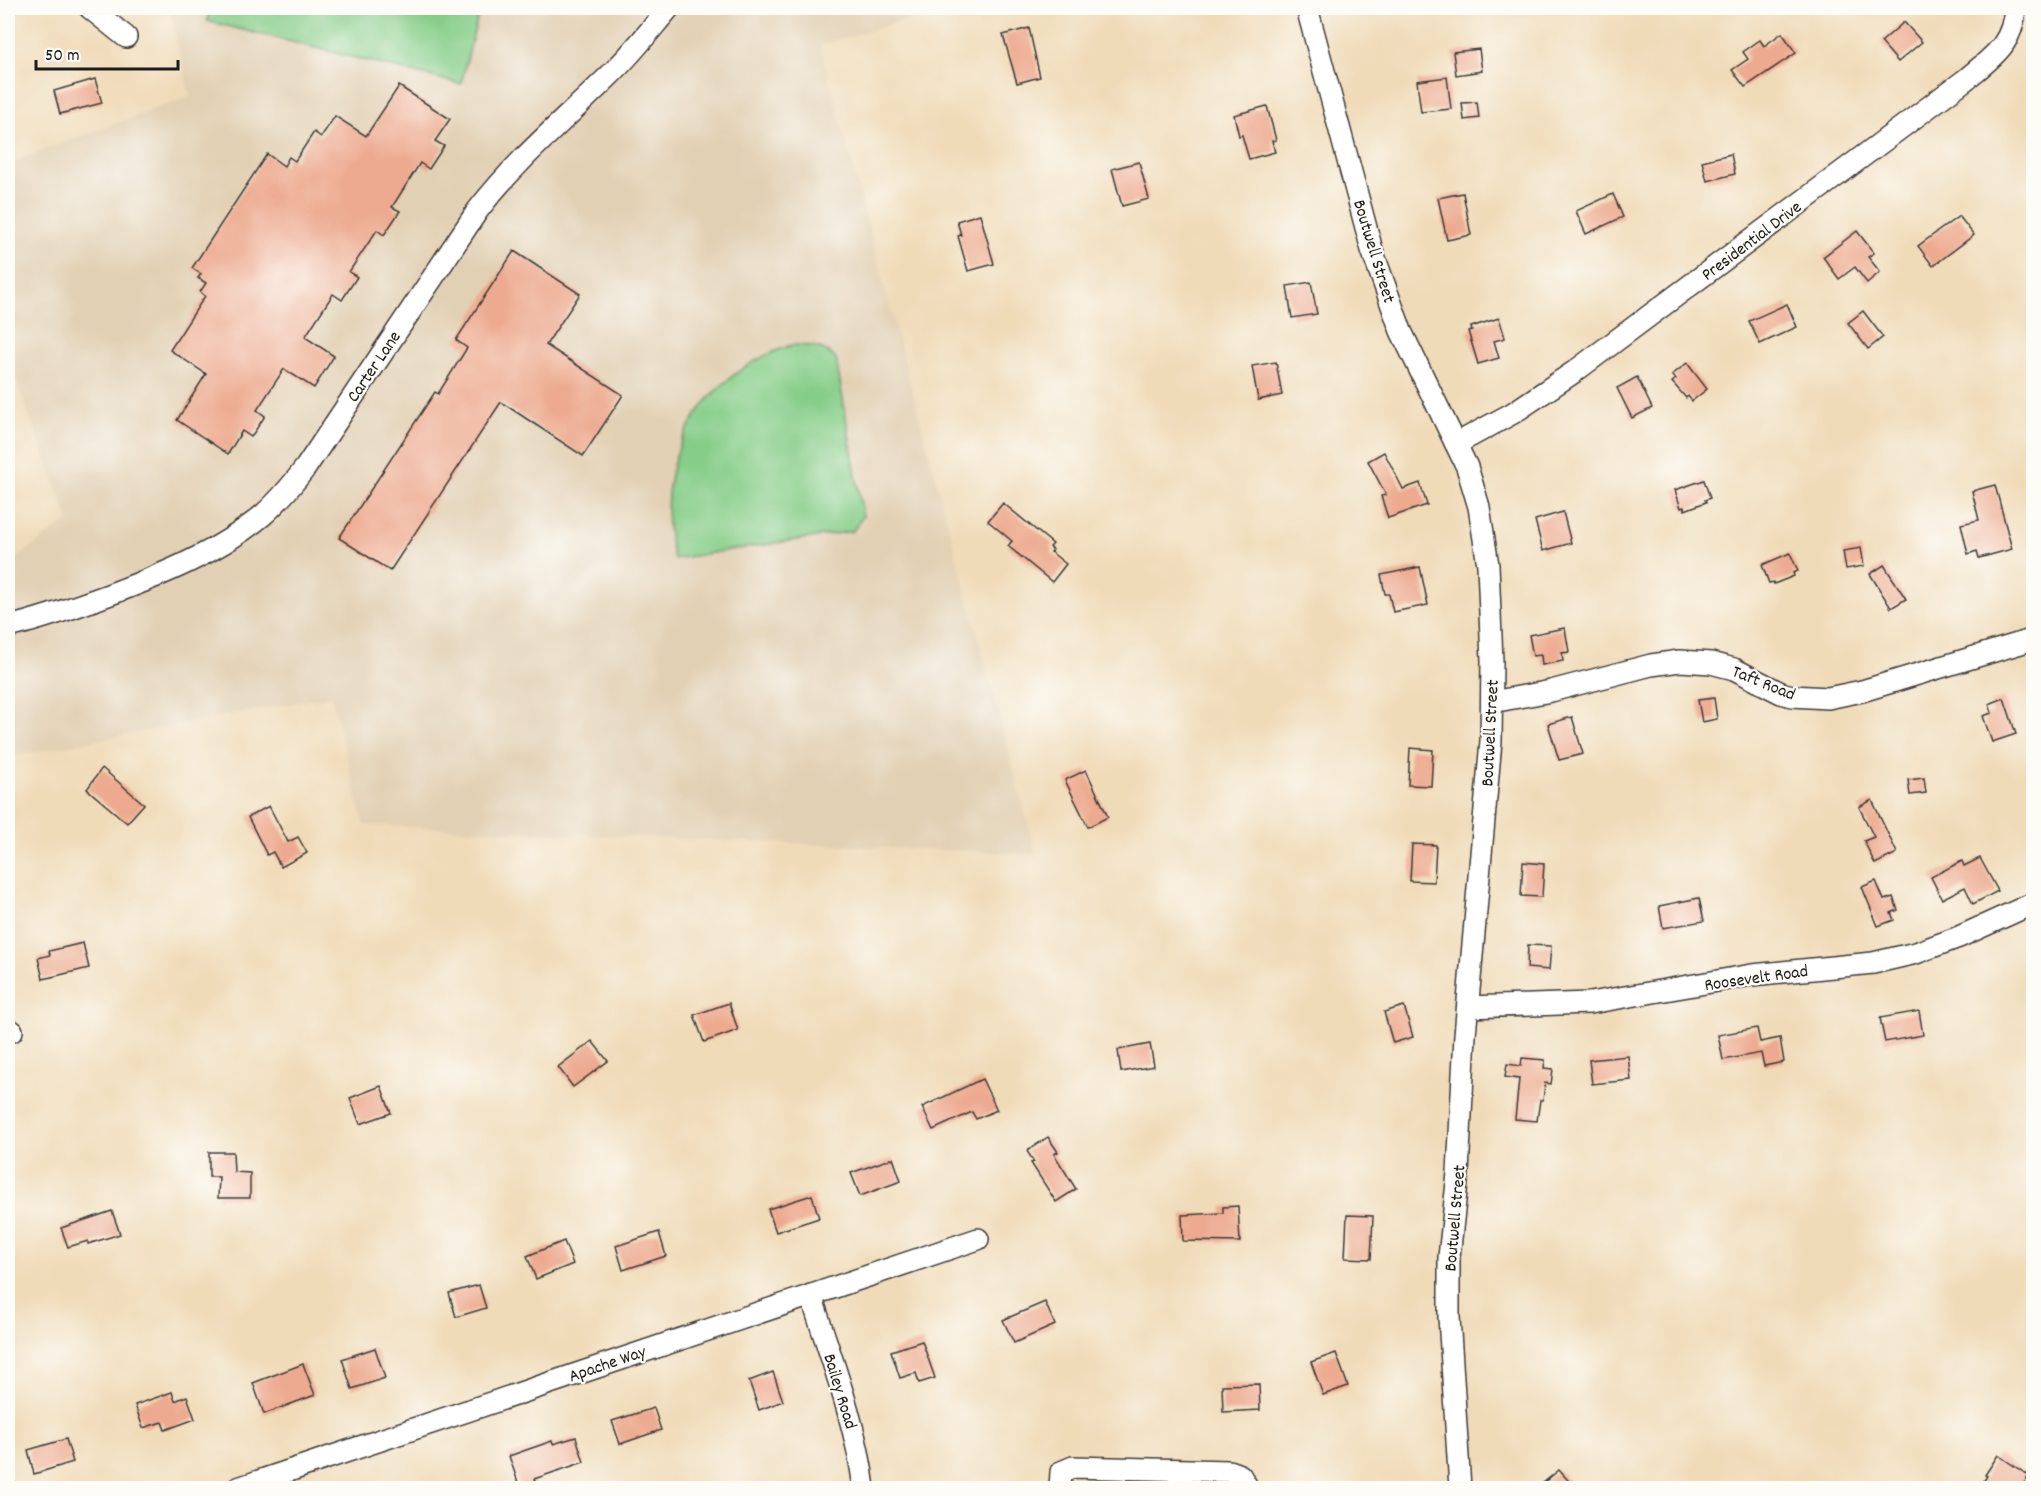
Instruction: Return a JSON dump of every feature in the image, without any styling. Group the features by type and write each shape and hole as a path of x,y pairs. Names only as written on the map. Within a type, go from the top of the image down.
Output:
{"street":[{"path":"90,8 126,37"},
{"name":"Carter Lane","path":"8,627 83,604 182,565 231,538 269,509 306,467 496,186 615,70 669,8"},
{"name":"Boutwell Street","path":"1307,8 1364,222 1388,297 1410,351 1474,486 1488,565 1491,604 1491,741 1465,1035 1458,1173 1449,1257 1449,1317 1460,1488"},
{"name":"Presidential Drive","path":"1456,444 1513,413 1574,372 1965,80 1992,57 2007,40 2012,30 2015,8"},
{"name":"Taft Road","path":"1491,702 1551,691 1651,665 1680,662 1711,663 1734,669 1781,693 1792,696 1816,698 1838,696 1908,678 2034,639"},
{"name":"Roosevelt Road","path":"1468,1007 1590,1003 1752,975 1873,963 1916,953 1959,937 2034,903"},
{"name":"Apache Way","path":"238,1488 978,1239"},
{"name":"Bailey Road","path":"811,1295 852,1425 864,1488"},
{"path":"1061,1479 1073,1467 1229,1471 1237,1473 1246,1483"}],"shaded area":[{"path":"169,8 947,8 820,45 1036,854 364,825 331,696 8,757 8,564 69,520 8,359 8,163 190,96"}],"green space":[{"path":"210,8 480,8 461,84 207,21"},
{"path":"792,345 816,347 836,359 863,516 853,531 674,559 668,523 669,489 676,457 689,427 707,400 731,377 759,359"}],"building":[{"path":"1904,22 1922,42 1898,62 1881,42"},
{"path":"1029,28 1040,77 1017,83 1003,35"},
{"path":"1782,33 1796,53 1745,87 1732,70 1748,59 1743,52 1760,40 1764,46"},
{"path":"1479,49 1482,71 1456,75 1453,52"},
{"path":"1447,77 1451,109 1421,112 1417,81"},
{"path":"95,79 102,103 60,114 54,91"},
{"path":"399,86 450,119 435,141 444,146 429,169 420,163 392,207 400,211 384,235 377,230 349,272 357,277 342,300 333,294 305,337 334,356 314,388 284,369 257,410 265,416 251,437 242,431 228,454 177,420 206,374 170,350 205,296 200,292 206,283 198,278 201,274 192,268 267,154 284,166 289,157 295,161 314,132 321,137 335,116 366,136"},
{"path":"1477,102 1479,118 1464,120 1462,103"},
{"path":"1267,106 1276,140 1272,141 1275,152 1249,159 1242,135 1239,136 1234,115"},
{"path":"1731,154 1735,174 1707,181 1702,161"},
{"path":"1139,162 1149,199 1122,206 1112,169"},
{"path":"1463,193 1471,235 1447,240 1438,198"},
{"path":"1613,194 1623,217 1586,234 1576,211"},
{"path":"980,214 994,264 968,271 958,236 961,235 957,221"},
{"path":"1959,216 1974,235 1933,266 1918,246"},
{"path":"1857,231 1874,253 1868,257 1880,272 1867,283 1855,267 1839,279 1823,257"},
{"path":"514,251 580,294 546,345 623,395 583,456 501,402 390,571 339,538 435,392 438,394 467,348 456,340"},
{"path":"1311,282 1317,314 1292,318 1287,286"},
{"path":"1787,304 1797,327 1760,344 1749,321"},
{"path":"1863,311 1883,337 1868,349 1848,323"},
{"path":"1499,318 1505,338 1494,341 1499,358 1478,364 1468,331 1472,330 1471,327"},
{"path":"1276,362 1282,395 1258,400 1252,366"},
{"path":"1687,363 1707,389 1692,401 1688,396 1686,398 1672,382 1676,379 1672,375"},
{"path":"1637,377 1652,408 1632,418 1617,388"},
{"path":"1384,452 1403,489 1420,483 1427,505 1388,518 1381,496 1386,495 1368,461"},
{"path":"1704,480 1710,498 1705,500 1706,502 1685,510 1684,507 1681,508 1675,490"},
{"path":"1995,485 2012,549 1979,558 1977,551 1968,554 1961,524 1979,520 1972,491"},
{"path":"1003,503 1053,544 1050,547 1053,550 1051,552 1066,564 1052,582 1008,546 1012,541 988,521"},
{"path":"1563,512 1571,543 1543,551 1535,520"},
{"path":"1861,548 1864,566 1846,569 1843,551"},
{"path":"1790,553 1798,571 1793,573 1794,576 1774,584 1769,583 1762,565"},
{"path":"1884,565 1906,599 1891,608 1870,574"},
{"path":"1420,567 1428,605 1393,612 1389,594 1385,594 1381,575"},
{"path":"1565,628 1569,652 1562,653 1563,661 1542,665 1541,655 1533,656 1529,635"},
{"path":"1714,698 1717,719 1702,722 1698,700"},
{"path":"2004,698 2016,734 1992,742 1983,716 1992,713 1989,704"},
{"path":"1572,717 1583,754 1559,760 1548,724"},
{"path":"1410,748 1433,750 1431,786 1408,785"},
{"path":"102,768 144,804 127,823 87,789"},
{"path":"1086,770 1108,817 1088,827 1065,780"},
{"path":"1924,778 1926,793 1910,795 1908,780"},
{"path":"1872,800 1897,853 1875,864 1864,841 1874,837 1859,807"},
{"path":"269,806 288,842 298,837 307,853 281,867 273,852 267,855 248,817"},
{"path":"1412,844 1436,845 1434,882 1410,881"},
{"path":"1980,858 1998,891 1973,904 1965,887 1942,899 1931,877 1962,861 1964,866"},
{"path":"1523,862 1544,864 1542,897 1521,896"},
{"path":"1876,881 1884,900 1893,897 1898,910 1891,913 1894,920 1878,926 1862,887"},
{"path":"1699,898 1704,921 1663,928 1659,906"},
{"path":"83,943 89,968 43,979 38,958 50,955 49,951"},
{"path":"1528,945 1551,946 1549,970 1527,968"},
{"path":"729,1003 738,1030 704,1042 694,1015"},
{"path":"1404,1006 1413,1037 1393,1043 1384,1012"},
{"path":"1919,1011 1923,1035 1885,1042 1880,1018"},
{"path":"1757,1028 1760,1042 1780,1038 1784,1062 1764,1066 1761,1053 1723,1060 1718,1035"},
{"path":"592,1041 608,1061 573,1087 558,1067"},
{"path":"1150,1044 1154,1066 1121,1072 1118,1050"},
{"path":"1628,1056 1631,1080 1592,1084 1589,1060"},
{"path":"1522,1058 1545,1060 1544,1068 1553,1069 1551,1084 1545,1083 1537,1121 1515,1119 1519,1079 1505,1077 1507,1064 1521,1066"},
{"path":"982,1079 997,1110 976,1119 972,1112 933,1130 922,1107"},
{"path":"381,1086 391,1113 360,1124 350,1098"},
{"path":"1048,1137 1058,1152 1054,1154 1076,1189 1056,1202 1031,1163 1034,1162 1027,1151"},
{"path":"209,1152 233,1152 234,1172 250,1173 250,1198 218,1198 219,1177 209,1177"},
{"path":"893,1158 901,1181 860,1196 851,1173"},
{"path":"812,1195 819,1218 776,1232 768,1209"},
{"path":"1238,1206 1240,1242 1183,1241 1182,1215 1223,1213 1223,1207"},
{"path":"112,1211 120,1234 88,1244 88,1241 68,1247 61,1228"},
{"path":"1347,1215 1373,1216 1371,1259 1345,1258"},
{"path":"659,1232 666,1256 623,1270 616,1246"},
{"path":"564,1241 573,1264 536,1279 527,1256"},
{"path":"479,1285 486,1308 456,1317 449,1293"},
{"path":"1045,1302 1055,1325 1014,1343 1003,1320"},
{"path":"922,1341 935,1378 919,1383 916,1373 900,1378 891,1351"},
{"path":"375,1348 385,1378 352,1389 342,1359"},
{"path":"1336,1353 1348,1386 1323,1395 1311,1362"},
{"path":"303,1364 315,1395 264,1414 253,1383"},
{"path":"773,1372 783,1401 759,1410 749,1381"},
{"path":"1259,1384 1260,1410 1223,1412 1222,1385"},
{"path":"172,1392 175,1401 187,1396 195,1419 165,1430 162,1422 143,1428 135,1405"},
{"path":"654,1408 661,1430 620,1444 612,1421"},
{"path":"576,1437 584,1462 534,1479 538,1488 520,1488 509,1456 552,1441 553,1444"},
{"path":"66,1439 73,1462 34,1474 28,1450"},
{"path":"1998,1455 2029,1476 2021,1488 1979,1488"},
{"path":"1559,1470 1575,1488 1537,1488"}]}
